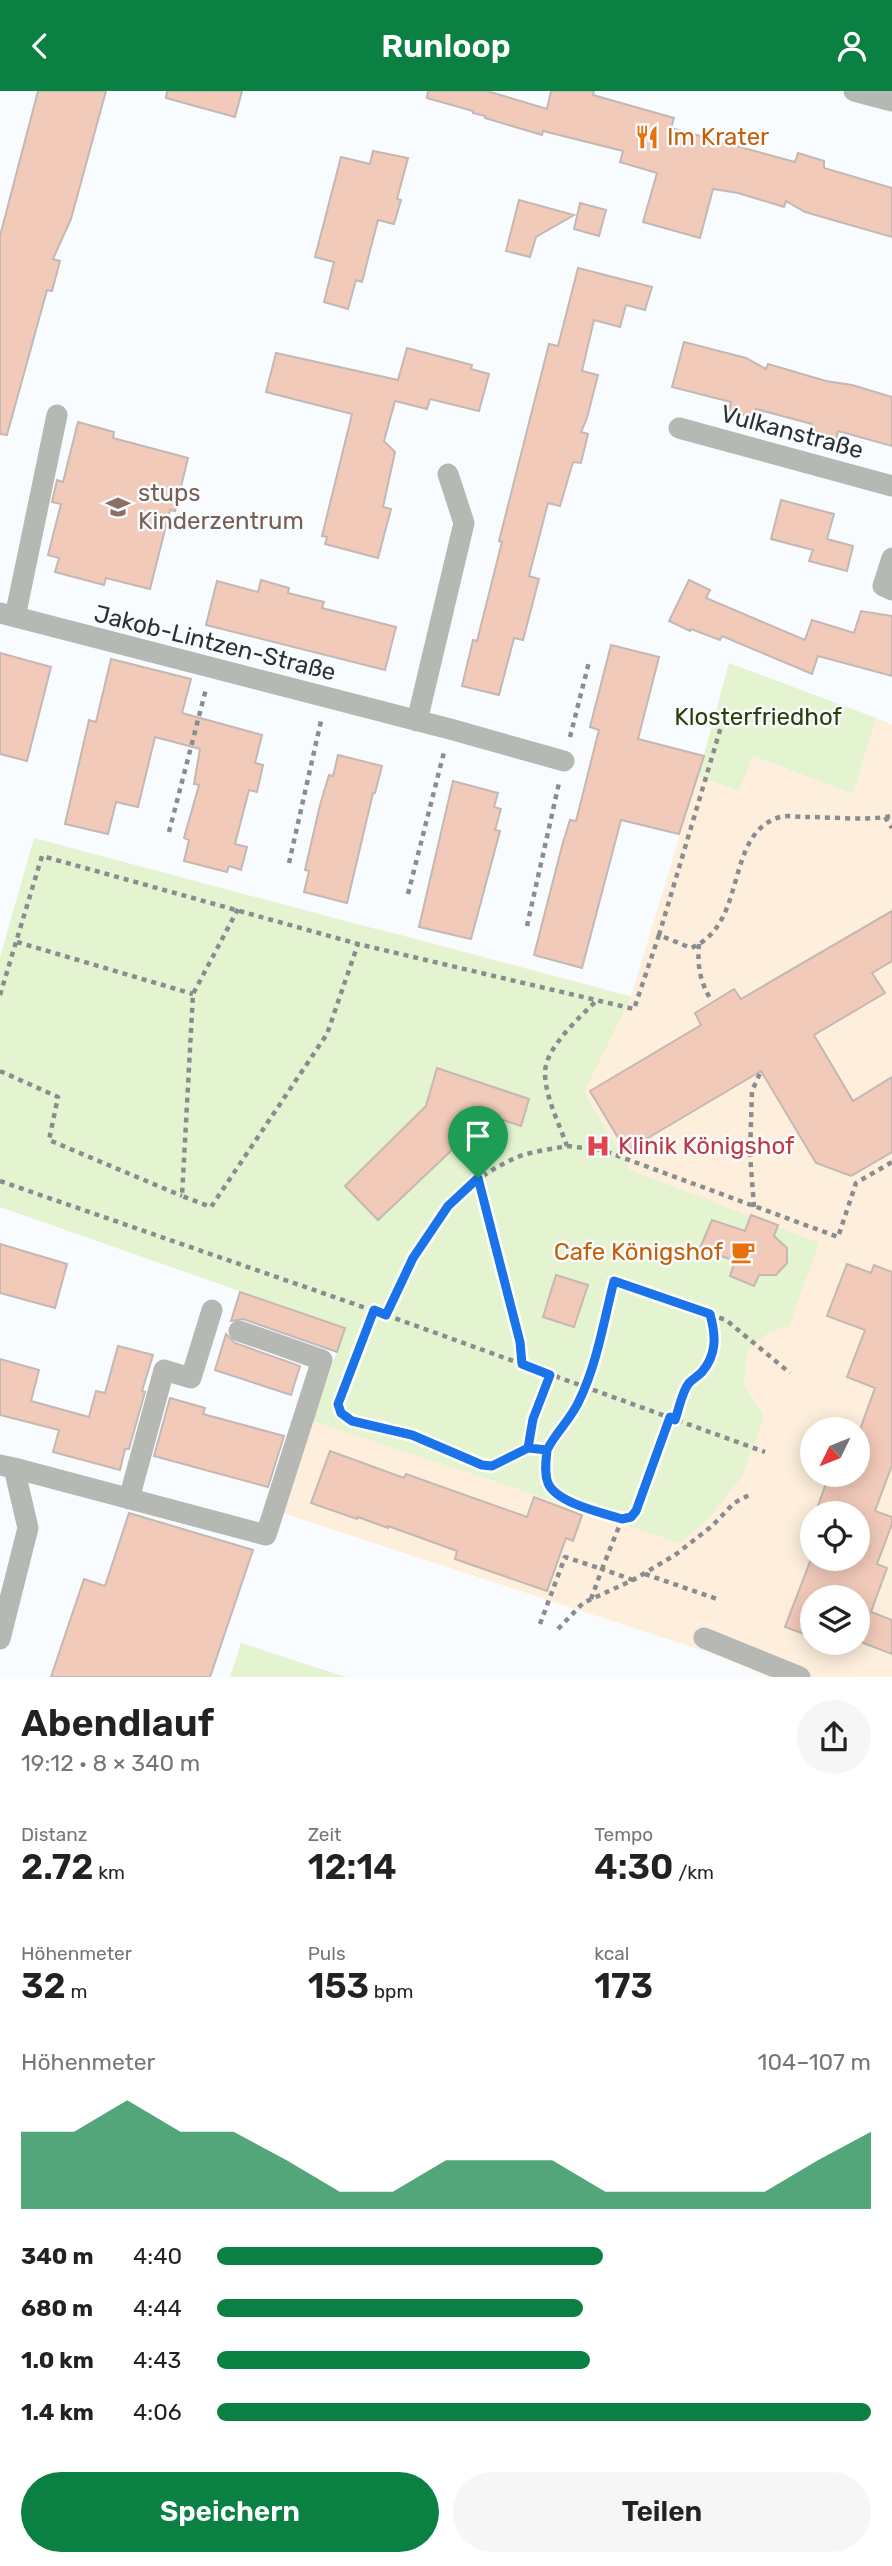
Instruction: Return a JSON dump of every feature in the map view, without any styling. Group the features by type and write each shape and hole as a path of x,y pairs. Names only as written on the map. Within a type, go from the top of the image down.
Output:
{"street":[{"path":"854,91 892,101"},
{"path":"7,615 57,415"},
{"name":"Vulkanstraße","path":"679,428 892,486"},
{"path":"417,721 464,523 448,474"},
{"path":"892,558 883,586 892,590"},
{"name":"Jakob-Lintzen-Straße","path":"7,615 564,761"},
{"path":"129,1499 163,1370 191,1378 212,1310"},
{"path":"7,1467 266,1535 323,1360 239,1331"},
{"path":"0,1639 28,1528 7,1467"},
{"path":"704,1638 800,1677"}],"path":[{"path":"527,926 589,662"},
{"path":"169,832 211,668"},
{"path":"289,863 326,698"},
{"path":"0,995 42,856 358,944 634,1009 659,935 726,710"},
{"path":"408,894 450,729"},
{"path":"659,935 691,948 718,928 734,891 745,850 753,835 764,824 782,817 892,816"},
{"path":"886,817 892,828"},
{"path":"182,1196 193,994 238,909"},
{"path":"17,942 193,994"},
{"path":"0,1071 58,1097 49,1140 211,1207 327,1034 358,944"},
{"path":"699,944 697,963 702,984 711,1000"},
{"path":"567,1146 550,1101 545,1070 552,1052 564,1034 596,1000"},
{"path":"754,1207 750,1154 752,1091 761,1071"},
{"path":"386,1315 420,1247 448,1206 478,1178 522,1156 567,1146 602,1150 838,1237 856,1184 892,1162"},
{"path":"478,1178 513,1310 522,1364"},
{"path":"0,1181 374,1310 765,1451"},
{"path":"710,1314 715,1332 710,1361 688,1384 636,1511 631,1517 622,1519 564,1499 552,1490 547,1481 547,1450 553,1437 569,1418 585,1387 614,1281 710,1314 726,1320 790,1373"},
{"path":"374,1310 338,1404 341,1413 352,1421 412,1435 482,1465 492,1466 528,1448 547,1450"},
{"path":"528,1448 533,1419 550,1375"},
{"path":"558,1629 583,1603 644,1574 689,1545 734,1503 751,1494"},
{"path":"590,1600 622,1519"},
{"path":"540,1624 565,1557 633,1580"},
{"path":"644,1574 717,1599"}],"shaded area":[{"name":"Klinik Königshof","path":"876,718 892,724 892,1677 768,1677 713,1654 282,1513 345,1329 252,1296 379,929 631,996 698,776 739,791 752,756 853,794","holes":["476,1500 497,1574 455,1559"]}],"green space":[{"name":"Klosterfriedhof","path":"729,663 876,718 853,794 753,756 739,791 698,776"},
{"path":"34,838 631,997 584,1092 630,1170 819,1243 789,1326 769,1332 747,1351 744,1385 764,1416 742,1476 709,1518 680,1543 313,1421 345,1328 0,1207 0,957"},
{"path":"241,1643 346,1677 230,1677"}],"building":[{"path":"38,91 106,91 71,219 53,259 60,261 52,291 47,290 7,435 0,434 0,236"},
{"path":"167,91 242,91 235,117 166,98"},
{"path":"428,91 487,91 547,109 551,91 594,91 593,95 674,118 671,128 795,162 798,153 824,161 824,168 892,188 892,237 805,212 786,201 784,207 738,193 713,189 700,238 643,222 657,173 620,162 623,151 543,131 542,135 485,118 473,111 427,98"},
{"path":"373,151 408,158 397,199 401,200 394,224 378,220 362,282 356,280 348,309 324,302 334,262 315,257 341,157 370,164"},
{"path":"519,200 574,215 536,237 530,257 506,251"},
{"path":"580,203 606,210 599,236 574,229"},
{"path":"578,268 652,287 645,310 626,305 620,327 594,320 582,371 598,375 581,432 588,434 581,463 573,462 560,506 548,503 529,576 539,579 523,640 514,638 499,695 462,686 473,640 477,641 502,542 499,541 549,344 558,346"},
{"path":"684,342 746,358 766,369 768,364 892,397 892,446 838,431 836,440 812,433 812,424 756,409 753,417 729,411 731,402 672,387"},
{"path":"407,348 472,365 471,369 489,374 479,411 430,399 427,409 395,401 384,441 395,452 383,507 391,509 378,558 325,544 327,537 322,536 352,414 266,392 276,353 398,380"},
{"name":"stups Kinderzentrum","path":"78,422 114,432 113,438 188,458 175,511 170,510 150,589 106,578 104,585 55,572 59,558 48,555 61,504 52,502 57,480 63,482"},
{"path":"781,500 834,514 827,539 853,546 847,571 809,561 813,550 771,539"},
{"path":"261,580 289,588 288,593 324,602 322,608 396,627 385,670 206,625 217,581 258,592"},
{"path":"689,580 710,590 706,598 805,640 812,620 854,633 861,611 892,616 892,676 818,656 812,674 722,636 720,640 691,629 690,631 669,621"},
{"path":"611,645 659,657 638,739 704,756 679,834 621,820 582,968 534,955 562,846 570,820 576,821 599,730 590,727"},
{"path":"0,653 51,667 27,761 0,754"},
{"path":"111,659 191,679 182,713 262,735 255,763 263,765 257,792 249,790 235,844 247,847 241,870 229,866 227,872 184,861 189,840 184,838 199,785 194,784 200,749 155,737 138,807 116,802 108,834 65,824 89,720 96,722"},
{"path":"338,755 382,766 347,903 304,892 309,871 305,870 320,805 329,775 333,776"},
{"path":"453,781 498,793 494,807 501,809 495,830 500,831 471,939 419,927"},
{"path":"892,911 892,961 872,973 885,993 814,1035 853,1101 892,1077 892,1152 851,1176 816,1163 761,1071 626,1151 590,1091 701,1025 695,1013 734,989 741,999"},
{"path":"437,1068 529,1099 521,1126 472,1110 452,1150 378,1220 345,1186 426,1106"},
{"path":"751,1215 778,1225 774,1236 787,1248 787,1263 776,1275 759,1275 754,1286 730,1276 735,1261 700,1248 712,1220 745,1231"},
{"path":"0,1244 67,1264 55,1308 0,1293"},
{"path":"847,1264 871,1273 874,1265 892,1272 892,1465 875,1511 892,1517 892,1524 877,1564 887,1568 871,1612 892,1620 892,1654 870,1646 870,1585 801,1585 806,1571 870,1571 870,1501 820,1501 825,1487 870,1487 870,1417 865,1417 875,1388 847,1377 865,1330 827,1316"},
{"path":"556,1275 588,1285 574,1327 543,1317"},
{"path":"240,1292 345,1328 337,1352 243,1319 231,1321"},
{"path":"226,1334 235,1343 300,1366 291,1395 215,1370"},
{"path":"118,1346 153,1355 129,1449 125,1449 120,1470 53,1452 59,1430 0,1415 0,1359 39,1370 31,1401 89,1417 96,1391 105,1393"},
{"path":"170,1398 205,1408 203,1414 284,1436 268,1487 154,1456"},
{"path":"330,1451 404,1478 406,1474 527,1517 534,1497 582,1515 573,1541 566,1538 547,1591 455,1559 457,1551 388,1526 358,1517 357,1519 311,1503"},
{"path":"129,1513 253,1550 210,1677 51,1677 84,1579 105,1586"},
{"path":"800,1588 800,1633 785,1627"}],"place":[{"name":"Im Krater","path":"647,137"},
{"name":"stups Kinderzentrum","path":"118,507"},
{"name":"Klinik Königshof","path":"598,1146"},
{"name":"Cafe Königshof","path":"743,1252"}],"route":[{"path":"478,1178 448,1206 413,1258 386,1315 374,1310 338,1404 341,1413 352,1421 412,1435 482,1465 492,1466 503,1458 528,1448 547,1450 553,1437 569,1418 585,1387 614,1281 710,1314 715,1332 710,1361 688,1384 675,1420 670,1417 636,1511 631,1517 622,1519 564,1499 552,1490 547,1481 547,1450 528,1448 533,1419 550,1375 522,1364 510,1299 478,1178"}]}
